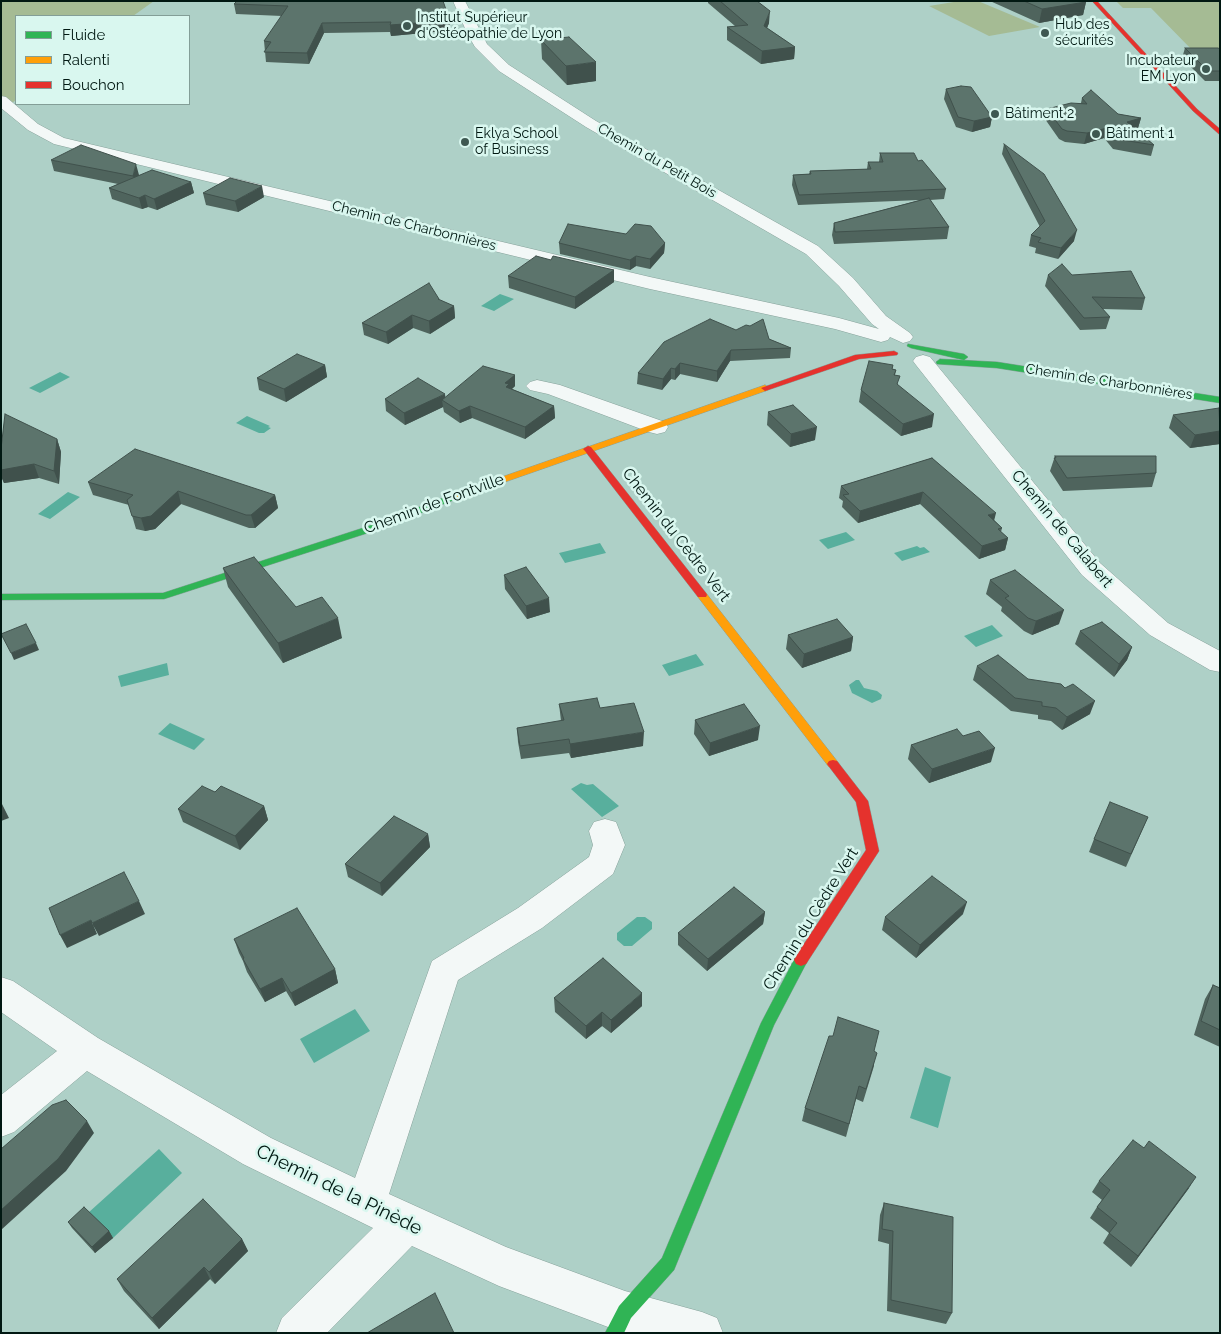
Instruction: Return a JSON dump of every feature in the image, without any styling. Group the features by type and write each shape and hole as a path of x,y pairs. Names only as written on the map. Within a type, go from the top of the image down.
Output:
{"street":[{"name":"Chemin du Petit Bois","path":"459,1 474,35 482,47 504,68 583,119 812,250 846,282 903,347"},
{"path":"1094,1 1195,110 1220,133"},
{"name":"Chemin de Charbonnières","path":"1,100 33,127 59,141 650,283 839,324 903,347 997,365 1220,400"},
{"name":"Chemin de Fontville","path":"1,597 164,596 376,527 474,489 588,449 858,358 903,347"},
{"name":"Chemin de Calabert","path":"903,347 948,394 1091,569 1127,603 1159,628 1220,664"},
{"path":"538,386 553,389 657,427"},
{"name":"Chemin du Cèdre Vert","path":"588,449 862,801 873,851 799,964 768,1023 668,1264 619,1322"},
{"path":"366,1204 444,971 530,918 602,865 609,845 605,831"},
{"name":"Chemin de la Pinède","path":"1,992 85,1050 256,1151 619,1322 702,1333"},
{"path":"1,1119 85,1050"},
{"path":"297,1333 406,1223"}],"shaded area":[{"path":"1,1 154,1 134,15 15,15 15,101 12,103 1,96"},
{"path":"960,1 978,1 1040,27 989,36 929,6"},
{"path":"1116,1 1220,1 1220,52 1194,52 1151,8 1123,8"},
{"path":"500,294 514,299 494,311 481,306"},
{"path":"60,372 70,377 40,393 29,388"},
{"path":"247,416 271,428 264,433 259,433 236,423"},
{"path":"68,492 80,497 50,519 38,514"},
{"path":"846,532 855,540 828,549 819,540"},
{"path":"600,543 606,553 565,563 559,553"},
{"path":"917,546 920,548 924,547 930,552 902,561 894,553"},
{"path":"992,625 1003,636 976,647 964,636"},
{"path":"696,654 704,665 669,676 662,665"},
{"path":"167,663 169,675 121,687 118,676"},
{"path":"859,680 864,688 877,691 882,695 881,699 872,703 852,693 849,685"},
{"path":"170,723 205,739 194,750 158,734"},
{"path":"581,783 593,784 619,806 602,817 571,789"},
{"path":"637,917 645,917 652,922 652,929 632,946 624,946 617,940 617,933"},
{"path":"355,1009 370,1031 314,1063 300,1039"},
{"path":"925,1067 951,1077 938,1128 910,1118"},
{"path":"159,1149 182,1173 113,1238 88,1213"}],"building":[{"path":"237,1 443,1 449,18 443,18 444,21 390,25 391,22 322,23 307,53 264,52 271,42 264,41 288,6 234,4"},
{"path":"720,1 757,1 770,11 764,26 795,47 762,51 727,27 748,25"},
{"path":"1024,1 1085,1 1086,2 1042,9"},
{"path":"569,37 596,62 566,66 541,40"},
{"path":"1185,48 1220,49 1220,71 1208,71"},
{"path":"961,86 971,87 992,117 974,121 958,117 946,89"},
{"path":"1091,90 1118,114 1141,118 1127,122 1154,145 1116,139 1107,128 1087,133 1062,129 1047,109 1071,103 1087,104 1082,98"},
{"path":"1004,144 1044,174 1077,230 1061,248 1038,242 1041,238 1031,235 1045,221"},
{"path":"81,145 136,164 133,176 51,160"},
{"path":"880,153 914,153 918,161 922,160 946,189 799,195 793,175 811,174 810,171 871,169 868,162 883,162"},
{"path":"152,170 191,182 154,199 145,195 139,198 109,188"},
{"path":"230,178 262,186 235,201 203,193"},
{"path":"929,198 949,227 835,232 834,223"},
{"path":"568,224 626,234 635,224 651,226 665,243 650,259 636,256 630,260 559,243"},
{"path":"536,256 551,260 553,256 614,270 575,297 508,276"},
{"path":"1062,264 1072,275 1131,271 1145,298 1092,297 1110,317 1084,318 1048,275"},
{"path":"429,283 438,299 454,306 429,321 412,315 386,332 362,323"},
{"path":"710,319 736,330 746,325 750,326 763,319 769,339 791,348 731,350 717,371 680,363 675,369 671,368 663,379 638,373 664,342"},
{"path":"297,354 325,365 284,389 257,378"},
{"path":"869,361 893,365 892,369 896,370 894,375 900,376 897,384 934,414 903,424 861,390"},
{"path":"483,366 515,375 505,383 509,384 506,387 554,406 525,427 470,406 459,411 442,400"},
{"path":"418,378 445,394 404,413 385,399"},
{"path":"793,405 817,427 791,434 768,412"},
{"path":"1219,408 1220,431 1195,435 1173,415"},
{"path":"5,414 57,439 54,471 34,464 1,470"},
{"path":"135,449 275,495 251,515 246,515 178,491 151,516 141,518 132,516 127,500 133,495 88,482"},
{"path":"1055,456 1156,456 1156,473 1067,478 1054,458 1056,458"},
{"path":"932,458 996,513 988,515 1002,528 998,529 1008,538 982,546 923,492 860,511 843,495 849,494 841,486"},
{"path":"254,557 296,607 322,597 338,618 278,643 223,568"},
{"path":"526,567 549,598 526,606 504,575"},
{"path":"1015,570 1064,610 1036,621 1028,618 1005,598 1009,596 990,580"},
{"path":"837,619 853,637 804,654 788,635"},
{"path":"1102,622 1132,647 1119,664 1080,631"},
{"path":"26,624 36,643 11,653 1,634"},
{"path":"998,655 1028,679 1061,684 1065,688 1073,684 1095,701 1067,717 1056,708 1042,706 1042,702 1015,698 977,666"},
{"path":"597,698 600,708 634,703 644,732 570,744 569,739 520,746 517,728 564,720 559,704"},
{"path":"744,704 760,726 710,743 695,720"},
{"path":"957,729 963,736 979,731 995,748 932,769 911,745"},
{"path":"202,786 215,792 221,786 264,806 235,836 178,809"},
{"path":"1110,802 1148,817 1131,854 1094,839"},
{"path":"394,816 428,834 380,883 345,864"},
{"path":"124,872 139,901 92,923 91,920 60,935 49,908"},
{"path":"932,876 967,902 920,945 885,917"},
{"path":"734,887 765,912 708,959 678,933"},
{"path":"297,908 335,969 291,993 282,978 260,989 234,939"},
{"path":"603,958 642,993 611,1020 602,1012 586,1026 554,998"},
{"path":"1213,985 1220,988 1220,1030 1201,1021"},
{"path":"838,1017 879,1031 874,1051 877,1053 866,1089 859,1086 849,1124 805,1108 829,1036 833,1036"},
{"path":"66,1100 87,1121 58,1159 1,1210 1,1149 52,1105"},
{"path":"1133,1140 1144,1148 1149,1141 1196,1177 1138,1256 1109,1233 1117,1223 1097,1207 1110,1190 1099,1181"},
{"path":"203,1199 242,1239 209,1272 204,1267 152,1318 117,1279"},
{"path":"884,1203 953,1217 952,1313 891,1300 893,1231 882,1229"},
{"path":"84,1207 109,1231 92,1247 68,1222"},
{"path":"435,1293 454,1333 367,1333"}],"traffic: fast":[{"path":"911,346 964,357"},
{"path":"940,362 997,365 1220,400"},
{"path":"1,597 164,596 376,527 456,496"},
{"path":"614,1333 625,1312 668,1264 768,1023 801,960"}],"traffic: slow":[{"path":"456,496 765,388"},
{"path":"702,595 833,764"}],"traffic: jam":[{"path":"1094,1 1195,110 1220,133"},
{"path":"765,388 858,357 894,353"},
{"path":"588,449 702,595"},
{"path":"801,960 873,851 862,801 833,764"}],"place":[{"name":"Institut Supérieur d'Ostéopathie de Lyon","path":"407,26"},
{"name":"Hub des sécurités","path":"1045,33"},
{"name":"Incubateur EM Lyon","path":"1206,69"},
{"name":"Bâtiment 2","path":"995,114"},
{"name":"Bâtiment 1","path":"1096,134"},
{"name":"Eklya School of Business","path":"465,142"}]}
